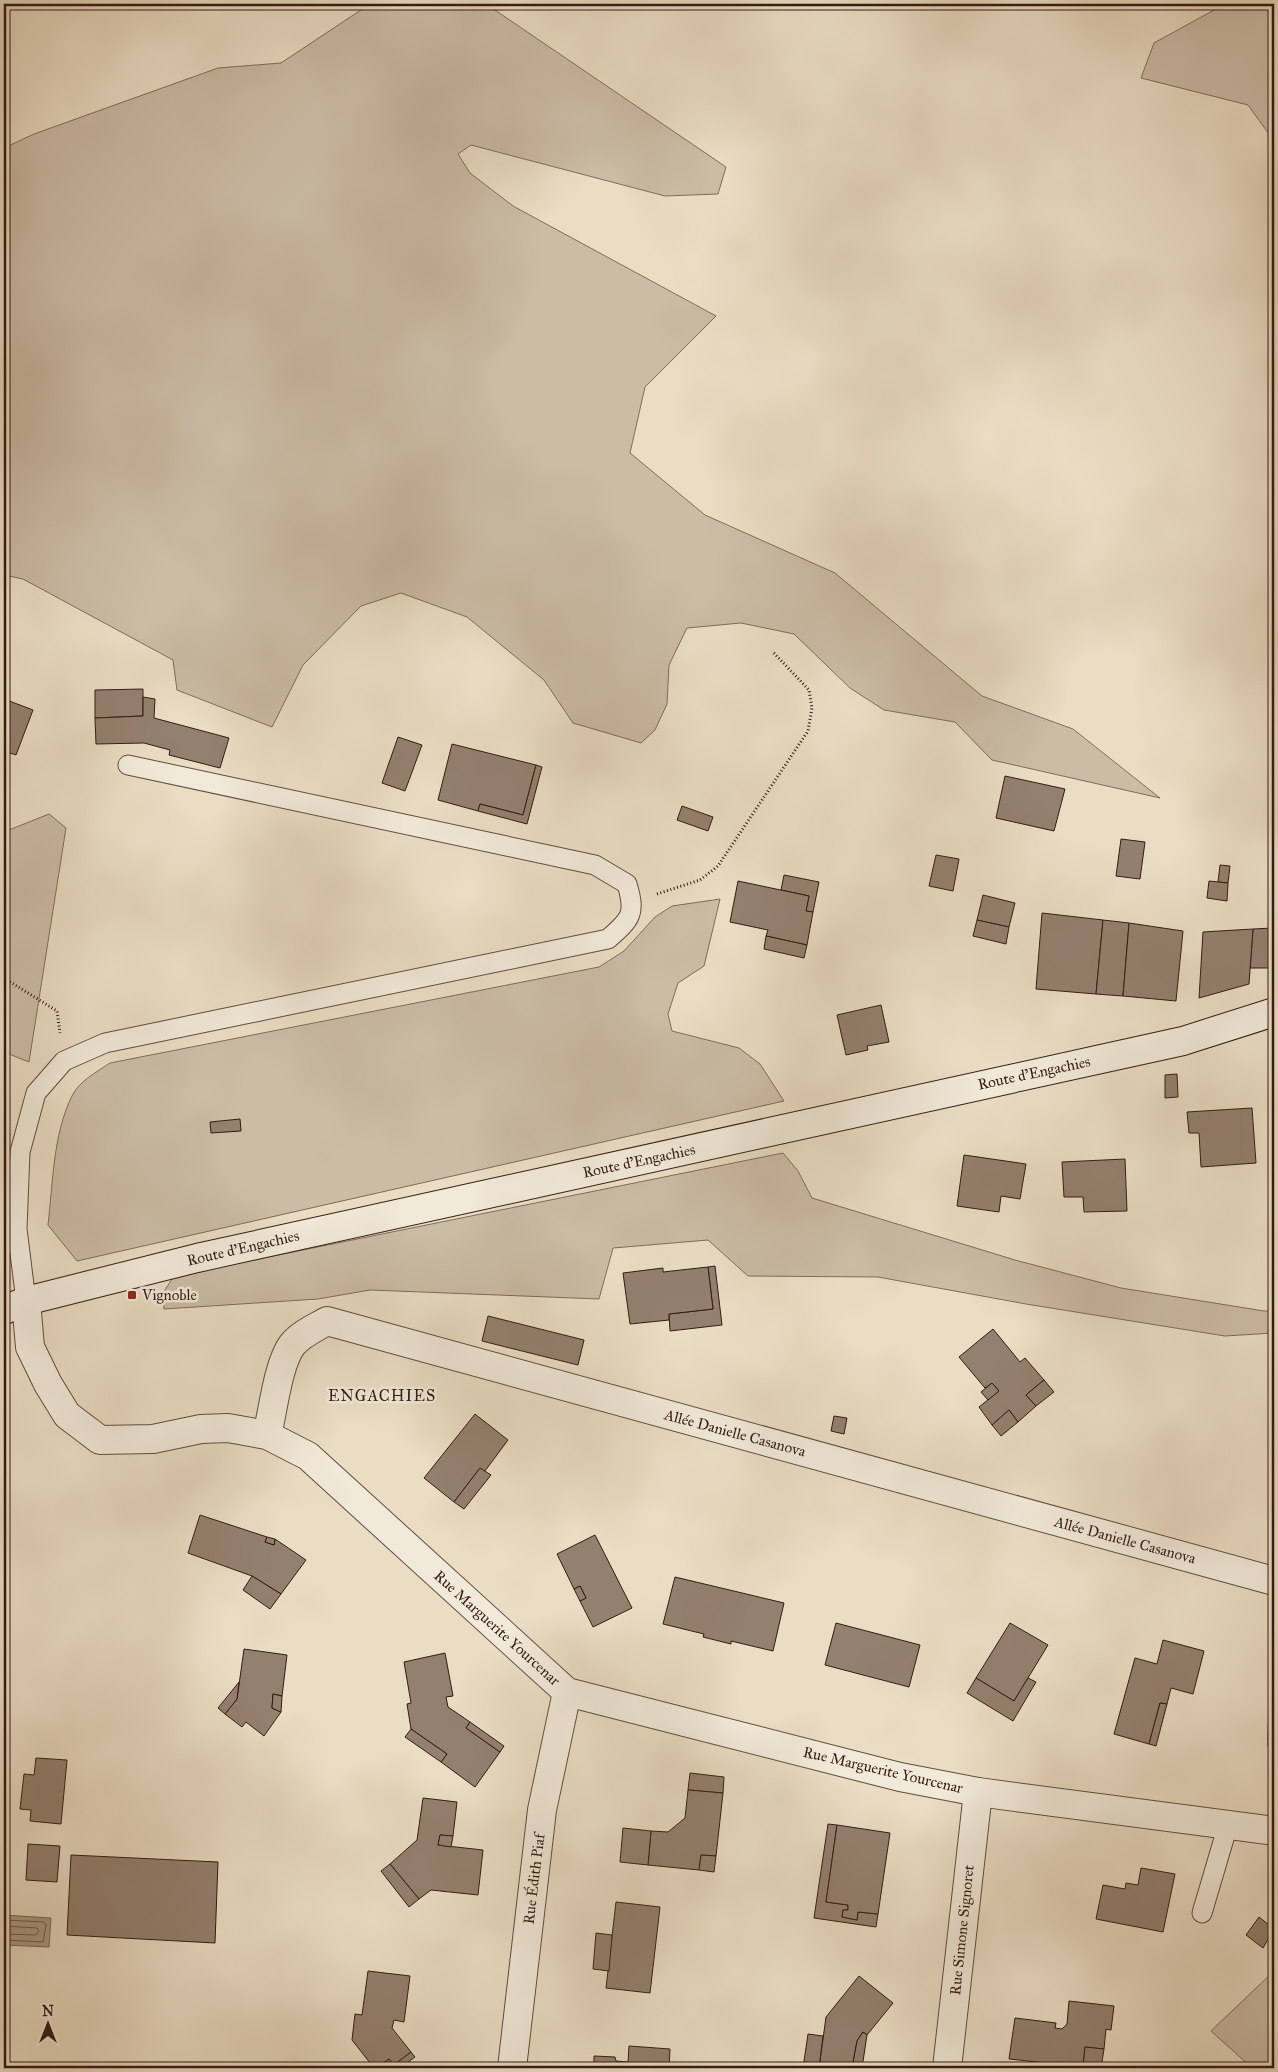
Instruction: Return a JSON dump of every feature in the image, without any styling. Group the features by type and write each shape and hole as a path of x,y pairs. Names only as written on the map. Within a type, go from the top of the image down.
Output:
{"street":[{"name":"Route d'Engachies","path":"15,1306 197,1258 1183,1041 1274,1012"},
{"name":"Rue Marguerite Yourcenar","path":"15,1306 30,1347 48,1384 67,1415 100,1440 153,1439 201,1429 228,1428 268,1435 308,1456 567,1692 900,1777 978,1792 1274,1831"},
{"name":"Allée Danielle Casanova","path":"268,1435 284,1363 292,1346 304,1334 327,1321 1274,1581"},
{"name":"Rue Édith Piaf","path":"512,2068 542,1810 567,1692"},
{"name":"Rue Simone Signoret","path":"947,2068 978,1792"}],"lane":[{"path":"15,1306 20,1152 36,1093 64,1061 105,1044 608,939 627,922 632,902 627,884 595,865 128,765"},
{"path":"1202,1913 1228,1825"}],"path":[{"path":"632,902 700,880 718,866 808,731 812,708 809,690 772,650"},
{"path":"4,978 57,1011 64,1061"}],"shaded area":[{"path":"370,4 486,4 726,167 718,194 665,196 471,145 458,154 470,173 513,206 716,316 645,387 630,453 705,515 835,573 982,696 1073,729 1160,798 992,760 955,722 884,710 850,688 794,634 741,623 687,628 669,665 667,704 655,730 641,743 573,723 544,680 467,617 401,593 361,606 303,665 272,727 177,690 173,660 23,579 4,575 4,148 34,134 218,68 281,63"},
{"path":"1225,4 1274,4 1274,141 1248,105 1141,78 1154,43"},
{"path":"49,814 66,828 29,1062 4,1052 4,832"},
{"path":"720,899 704,966 678,983 668,1014 672,1031 739,1048 760,1064 784,1101 77,1261 48,1225 57,1142 66,1111 72,1096 79,1086 110,1063 599,967 624,951 655,917 672,906"},
{"path":"783,1153 798,1171 812,1198 1015,1260 1121,1288 1274,1311 1274,1333 1225,1336 1026,1304 878,1277 748,1276 708,1240 613,1248 599,1299 370,1290 318,1299 164,1309 163,1293 174,1276"},
{"path":"1274,1971 1274,2068 1252,2068 1211,2031"}],"water":[{"path":"4,1915 51,1918 49,1947 4,1945"}],"building":[{"path":"143,689 143,716 95,718 95,690"},
{"path":"143,697 155,699 154,718 229,738 220,768 169,755 170,750 144,743 96,744 95,718 143,716"},
{"path":"4,699 33,710 16,755 4,751"},
{"path":"398,737 422,745 405,791 382,783"},
{"path":"452,744 536,765 523,815 480,804 478,811 438,800"},
{"path":"536,765 542,767 527,824 478,811 480,804 523,815"},
{"path":"1005,776 1065,789 1054,831 996,818"},
{"path":"682,806 713,817 708,831 677,820"},
{"path":"1121,839 1145,842 1140,879 1116,876"},
{"path":"936,855 959,859 953,891 929,886"},
{"path":"1220,865 1230,866 1228,883 1218,882"},
{"path":"784,875 819,882 813,912 806,911 809,896 781,890"},
{"path":"738,881 809,896 806,911 813,912 807,945 766,936 768,930 730,922"},
{"path":"1209,881 1228,883 1227,901 1207,898"},
{"path":"983,895 1015,903 1009,927 977,920"},
{"path":"1042,913 1103,920 1096,994 1036,989"},
{"path":"977,920 1009,927 1006,944 973,936"},
{"path":"1103,920 1129,923 1123,996 1096,994"},
{"path":"1129,923 1183,931 1176,1001 1123,996"},
{"path":"1274,928 1274,968 1250,968 1253,929"},
{"path":"1253,929 1249,984 1199,998 1203,932"},
{"path":"766,936 807,945 804,958 764,949"},
{"path":"881,1005 889,1042 867,1046 868,1050 846,1055 837,1015"},
{"path":"1177,1074 1178,1097 1165,1098 1165,1075"},
{"path":"1252,1108 1256,1163 1201,1167 1199,1133 1189,1133 1187,1112"},
{"path":"240,1119 241,1131 211,1133 210,1122"},
{"path":"964,1155 1026,1164 1020,1199 1001,1196 999,1212 957,1206"},
{"path":"1125,1159 1127,1211 1084,1212 1083,1197 1064,1197 1062,1162"},
{"path":"715,1266 722,1325 670,1331 669,1314 713,1309 708,1267"},
{"path":"708,1267 713,1309 669,1314 669,1320 630,1324 623,1273 663,1268 663,1272"},
{"path":"488,1316 584,1340 578,1365 482,1341"},
{"path":"993,1329 1020,1362 1025,1358 1044,1380 1026,1395 1036,1406 1018,1422 1009,1410 992,1425 979,1407 999,1391 992,1383 985,1388 959,1357"},
{"path":"1044,1380 1054,1392 1036,1406 1026,1395"},
{"path":"992,1383 999,1391 988,1400 981,1392"},
{"path":"1009,1410 1018,1422 1001,1436 992,1425"},
{"path":"475,1414 508,1440 485,1471 480,1468 454,1502 424,1478"},
{"path":"834,1416 847,1418 844,1434 831,1431"},
{"path":"480,1468 491,1475 464,1509 454,1502"},
{"path":"200,1515 267,1537 265,1542 274,1545 275,1539 306,1560 281,1594 252,1576 188,1553"},
{"path":"595,1535 632,1608 593,1627 580,1601 586,1598 580,1586 574,1589 557,1554"},
{"path":"267,1537 275,1539 274,1545 265,1542"},
{"path":"252,1576 281,1594 270,1609 243,1590"},
{"path":"675,1577 784,1603 773,1651 731,1641 731,1644 703,1637 704,1634 663,1624"},
{"path":"580,1586 586,1598 580,1601 574,1589"},
{"path":"836,1623 920,1645 909,1687 825,1665"},
{"path":"1010,1623 1048,1645 1014,1701 976,1678"},
{"path":"1163,1640 1204,1651 1193,1694 1171,1688 1167,1704 1160,1703 1149,1744 1114,1734 1135,1658 1157,1664"},
{"path":"244,1649 287,1655 282,1696 273,1694 272,1708 281,1712 264,1736 246,1722 242,1727 225,1714 237,1699"},
{"path":"445,1653 453,1696 446,1697 448,1707 470,1722 466,1728 500,1752 475,1787 441,1762 447,1754 411,1729 407,1704 411,1703 404,1662"},
{"path":"976,1678 1014,1701 1028,1678 1036,1682 1013,1721 967,1693"},
{"path":"239,1682 237,1699 225,1714 218,1708"},
{"path":"273,1694 282,1696 281,1712 272,1708"},
{"path":"1269,1696 1274,1696 1274,1739 1268,1739"},
{"path":"1160,1703 1167,1704 1156,1746 1149,1744"},
{"path":"470,1722 504,1746 500,1752 466,1728"},
{"path":"411,1729 447,1754 441,1762 405,1737"},
{"path":"1268,1739 1274,1739 1274,1746 1268,1746"},
{"path":"36,1758 67,1760 61,1824 30,1821 31,1810 20,1809 24,1774 34,1775"},
{"path":"690,1773 724,1777 723,1793 688,1790"},
{"path":"688,1790 723,1793 716,1856 701,1855 699,1870 648,1865 651,1831 668,1832 685,1818"},
{"path":"423,1798 457,1802 453,1836 440,1835 438,1845 483,1850 478,1895 431,1890 419,1899 390,1864 417,1840"},
{"path":"828,1824 837,1825 826,1902 848,1905 848,1910 843,1910 842,1917 857,1920 858,1912 878,1914 876,1927 814,1918"},
{"path":"837,1825 890,1833 878,1914 858,1912 857,1920 842,1917 843,1910 848,1910 848,1905 826,1902"},
{"path":"623,1828 651,1831 648,1865 620,1862"},
{"path":"440,1835 453,1836 451,1847 438,1845"},
{"path":"28,1844 60,1846 57,1882 26,1880"},
{"path":"71,1855 218,1862 215,1943 67,1935"},
{"path":"701,1855 716,1856 714,1872 699,1870"},
{"path":"390,1864 419,1899 409,1907 381,1871"},
{"path":"1141,1868 1175,1874 1163,1932 1096,1919 1103,1885 1125,1889 1126,1883 1138,1885"},
{"path":"616,1902 660,1907 650,1993 606,1988"},
{"path":"1259,1917 1274,1929 1263,1948 1246,1935"},
{"path":"596,1933 612,1935 609,1971 593,1969"},
{"path":"368,1971 410,1976 404,2022 394,2020 392,2028 411,2052 394,2065 389,2059 374,2068 352,2040 355,2014 362,2015"},
{"path":"859,1976 893,2003 867,2035 863,2032 857,2041 852,2068 819,2068 826,2017"},
{"path":"1069,2001 1114,2006 1111,2030 1106,2029 1104,2049 1085,2047 1083,2067 1009,2059 1015,2018 1056,2023 1055,2028 1062,2029 1067,2024"},
{"path":"863,2032 867,2035 862,2068 852,2068 857,2041"},
{"path":"808,2034 823,2036 819,2068 803,2068"},
{"path":"629,2046 670,2049 669,2068 594,2068 594,2056 615,2057 616,2061 628,2062"},
{"path":"1085,2047 1104,2049 1101,2068 1062,2068 1062,2065 1083,2067"},
{"path":"411,2052 415,2057 400,2068 376,2068 389,2059 394,2065"}],"place":[{"name":"Vignoble","path":"132,1295"}],"district":[{"name":"ENGACHIES","path":"382,1395"}]}
